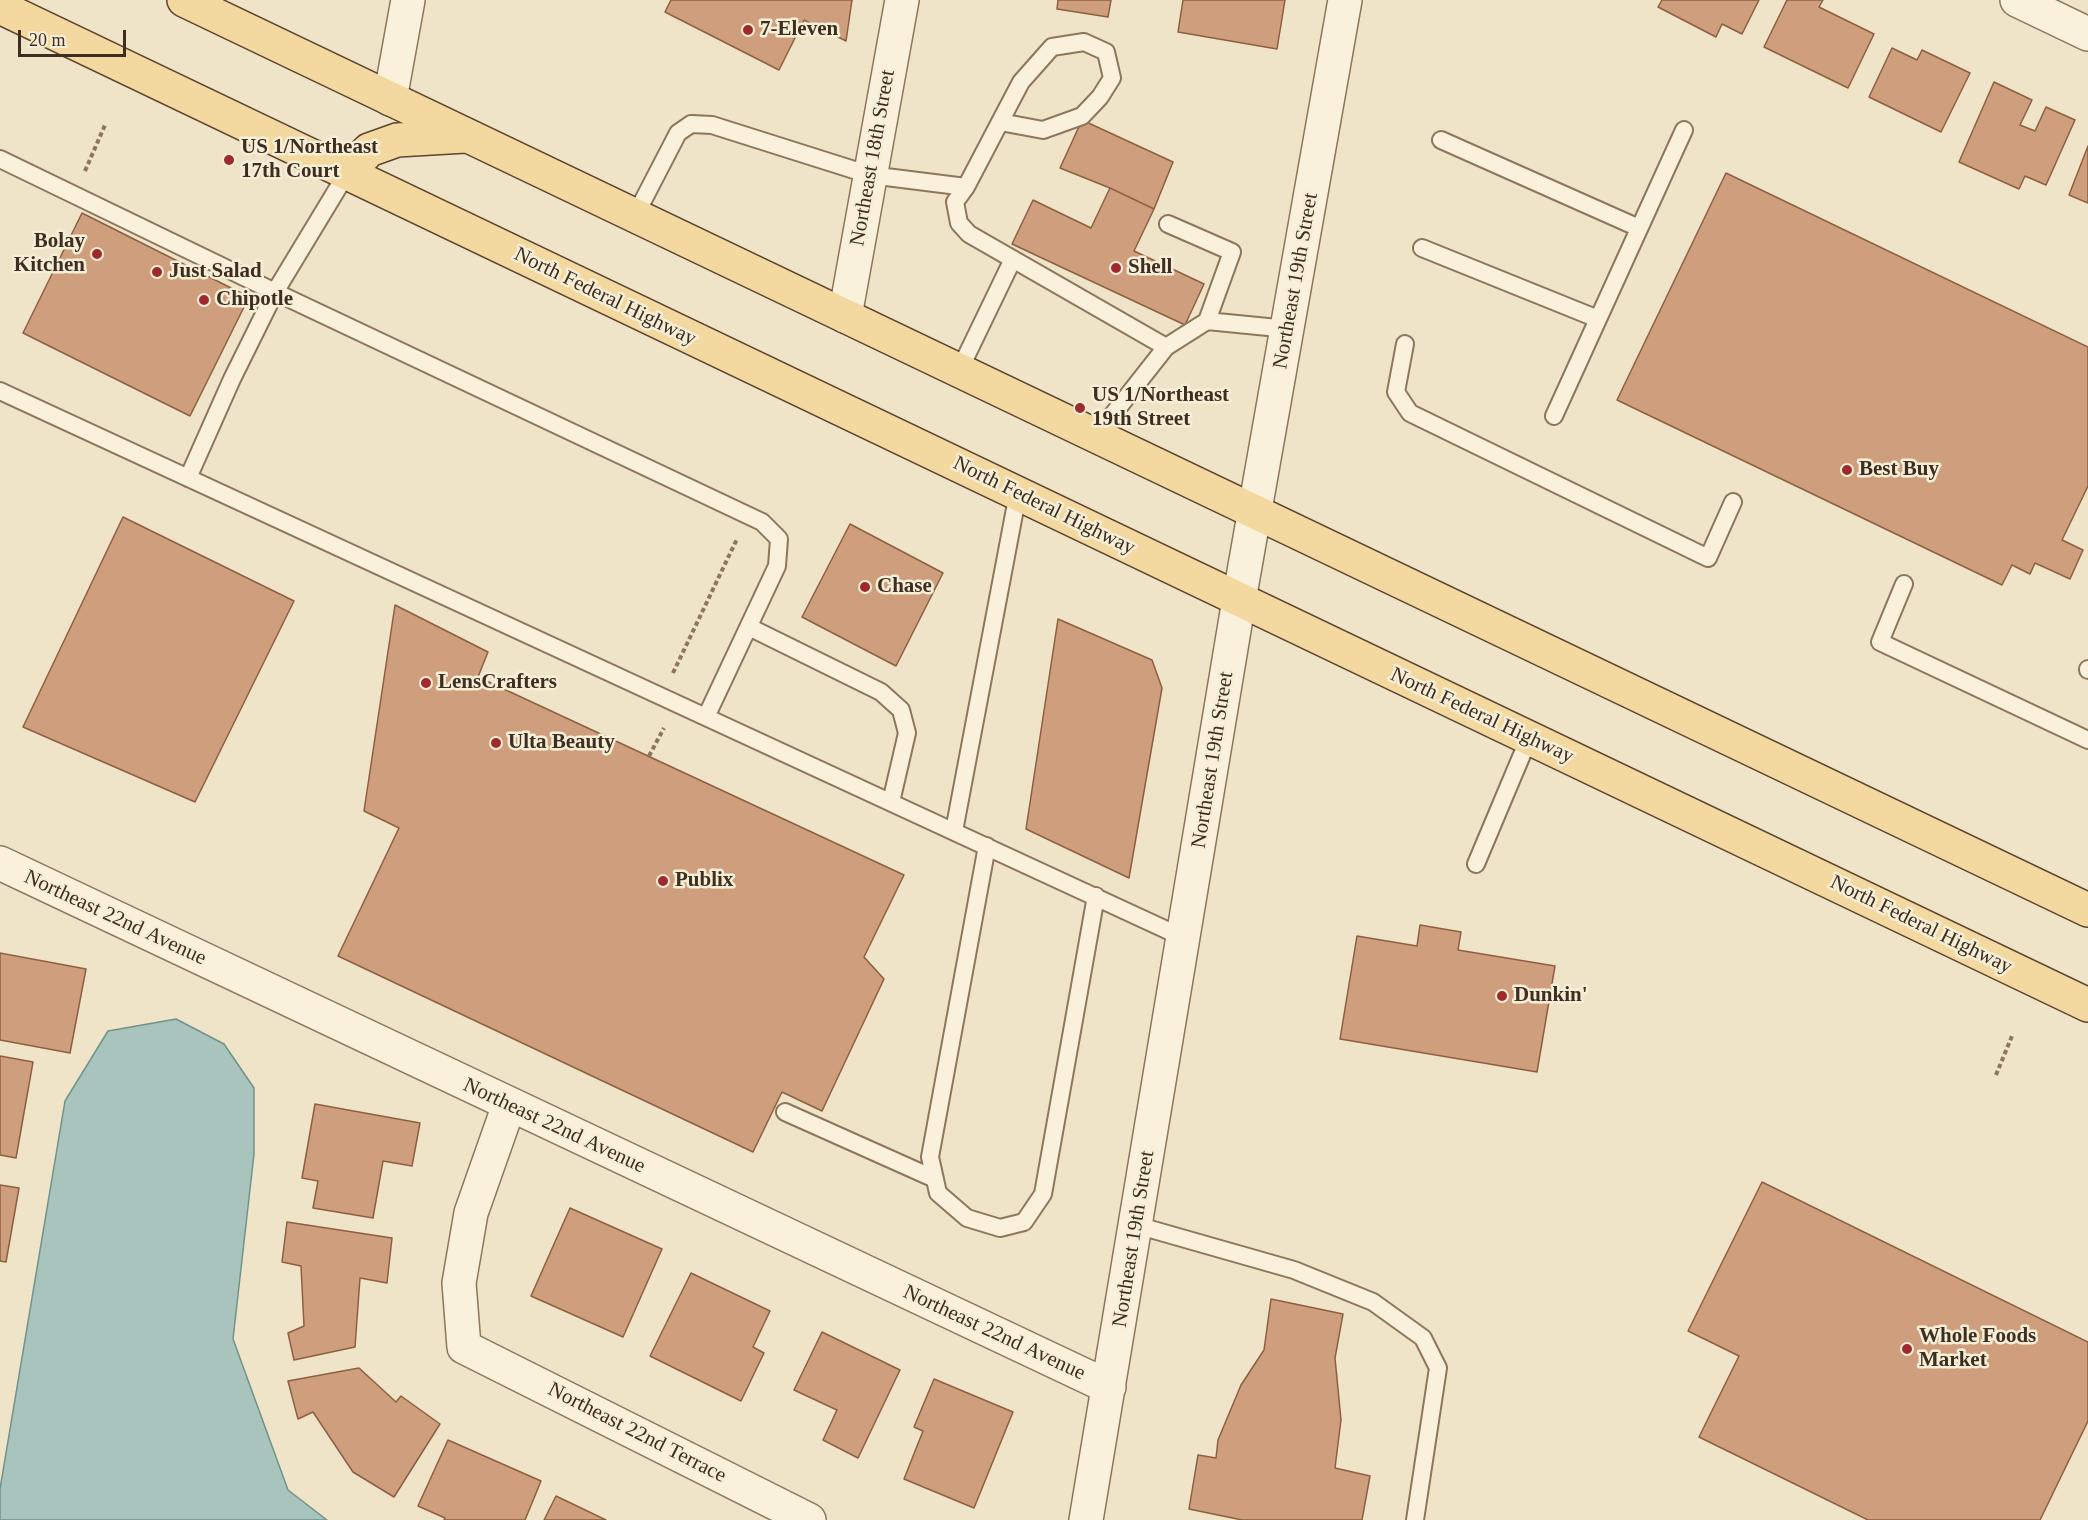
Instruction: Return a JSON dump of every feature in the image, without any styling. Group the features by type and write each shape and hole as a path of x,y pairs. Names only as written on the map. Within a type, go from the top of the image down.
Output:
{"main road":[{"path":"197,3 390,99 2088,910"},
{"name":"North Federal Highway","path":"0,7 2088,1005"},
{"path":"347,173 369,150 397,140 467,135"}],"street":[{"path":"390,99 408,0"},
{"name":"Northeast 18th Street","path":"845,316 902,0"},
{"name":"Northeast 19th Street","path":"1086,1520 1239,600 1345,0"},
{"path":"2017,0 2088,34"},
{"name":"Northeast 22nd Avenue","path":"0,863 1109,1387"},
{"name":"Northeast 22nd Terrace","path":"509,1105 471,1213 459,1283 464,1347 809,1520"}],"lane":[{"path":"1000,122 1043,130 1082,116 1100,97 1112,78 1106,52 1084,42 1052,47 1021,82 1000,122 966,187 955,202 959,223 969,234 1167,347"},
{"path":"635,216 678,133 691,124 712,125 870,175 966,187"},
{"path":"1554,416 1684,130"},
{"path":"1441,140 1639,228"},
{"path":"0,159 275,292 762,522 778,539 777,566 706,717"},
{"path":"188,478 232,379 275,292 347,173"},
{"path":"1096,436 1167,347 1207,321 1232,252 1168,224"},
{"path":"1422,248 1598,319"},
{"path":"959,370 1013,259"},
{"path":"1207,321 1288,329"},
{"path":"1405,344 1396,392 1410,413 1697,553 1708,558 1732,502"},
{"path":"0,391 1184,938"},
{"path":"954,831 1018,494"},
{"path":"1904,584 1880,642 2088,740"},
{"path":"749,627 881,692 901,710 907,733 891,802"},
{"path":"1476,864 1529,738"},
{"path":"987,846 930,1157 938,1193 967,1218 1000,1228 1024,1222 1043,1194 1096,896"},
{"path":"785,1112 935,1179"},
{"path":"1136,1225 1294,1270 1373,1302 1423,1338 1438,1368 1415,1520"}],"path":[{"path":"82,178 105,125"},
{"path":"649,756 664,728 667,699 673,674 748,516"},
{"path":"1996,1075 2012,1036"}],"water":[{"path":"176,1019 224,1044 254,1088 254,1154 233,1339 288,1490 327,1520 0,1520 0,1489 65,1101 108,1031"}],"building":[{"path":"671,0 852,0 846,41 804,20 779,70 665,12"},
{"path":"1058,0 1111,0 1108,17 1057,9"},
{"path":"1183,0 1285,0 1277,49 1178,32"},
{"path":"1662,0 1759,0 1742,34 1722,24 1716,37 1658,7"},
{"path":"1787,0 1823,0 1819,7 1874,34 1848,88 1764,47"},
{"path":"1892,48 1917,60 1922,50 1970,73 1941,132 1869,97"},
{"path":"1994,82 2032,100 2020,125 2035,131 2046,107 2075,120 2046,185 2025,176 2019,189 1959,162"},
{"path":"1082,120 1173,162 1154,209 1060,168"},
{"path":"2088,146 2088,203 2069,195"},
{"path":"1726,173 2088,347 2088,486 2062,540 2083,550 2070,579 2035,563 2030,574 2012,565 2002,585 1617,400"},
{"name":"Shell","path":"1110,188 1154,209 1134,251 1204,284 1185,325 1012,244 1033,200 1091,228"},
{"path":"82,213 249,297 190,416 23,333"},
{"path":"123,517 294,601 195,802 23,727"},
{"path":"850,524 943,573 896,666 802,617"},
{"path":"395,605 488,652 478,677 904,875 864,957 884,979 822,1111 782,1092 753,1152 338,956 399,828 364,811"},
{"path":"1058,619 1152,660 1162,688 1129,878 1026,829"},
{"path":"1420,925 1461,932 1458,950 1555,966 1537,1072 1340,1039 1357,936 1417,946"},
{"path":"0,953 86,969 70,1053 0,1040"},
{"path":"0,1056 33,1062 16,1158 0,1155"},
{"path":"315,1104 420,1123 412,1166 383,1161 373,1218 313,1208 318,1181 302,1178"},
{"name":"Whole Foods Market","path":"1762,1182 2088,1342 2088,1421 2040,1520 1868,1520 1699,1437 1739,1356 1688,1331"},
{"path":"0,1185 19,1188 6,1262 0,1261"},
{"path":"570,1208 662,1249 623,1337 531,1296"},
{"path":"287,1222 392,1238 387,1283 360,1278 355,1347 294,1360 288,1333 304,1326 301,1266 282,1262"},
{"path":"691,1273 770,1311 753,1347 764,1353 741,1401 650,1356"},
{"path":"1271,1299 1343,1314 1335,1358 1341,1420 1335,1468 1370,1476 1362,1520 1242,1520 1189,1509 1198,1455 1216,1458 1218,1440 1241,1385 1264,1350"},
{"path":"822,1332 900,1370 858,1458 823,1440 837,1410 794,1390"},
{"path":"359,1368 396,1402 401,1396 440,1424 394,1497 353,1472 313,1412 298,1419 288,1381"},
{"path":"934,1379 1013,1412 974,1508 904,1479 923,1431 914,1427"},
{"path":"448,1440 541,1481 525,1520 444,1520 445,1518 418,1506"},
{"path":"556,1496 606,1520 544,1520"}],"place":[{"name":"7-Eleven","path":"748,30"},
{"name":"US 1/Northeast 17th Court","path":"229,160"},
{"name":"Bolay Kitchen","path":"97,254"},
{"name":"Shell","path":"1116,268"},
{"name":"Just Salad","path":"157,272"},
{"name":"Chipotle","path":"204,300"},
{"name":"US 1/Northeast 19th Street","path":"1080,408"},
{"name":"Best Buy","path":"1847,470"},
{"name":"Chase","path":"865,587"},
{"name":"LensCrafters","path":"426,683"},
{"name":"Ulta Beauty","path":"496,743"},
{"name":"Publix","path":"663,881"},
{"name":"Dunkin'","path":"1502,996"},
{"name":"Whole Foods Market","path":"1907,1349"}]}
